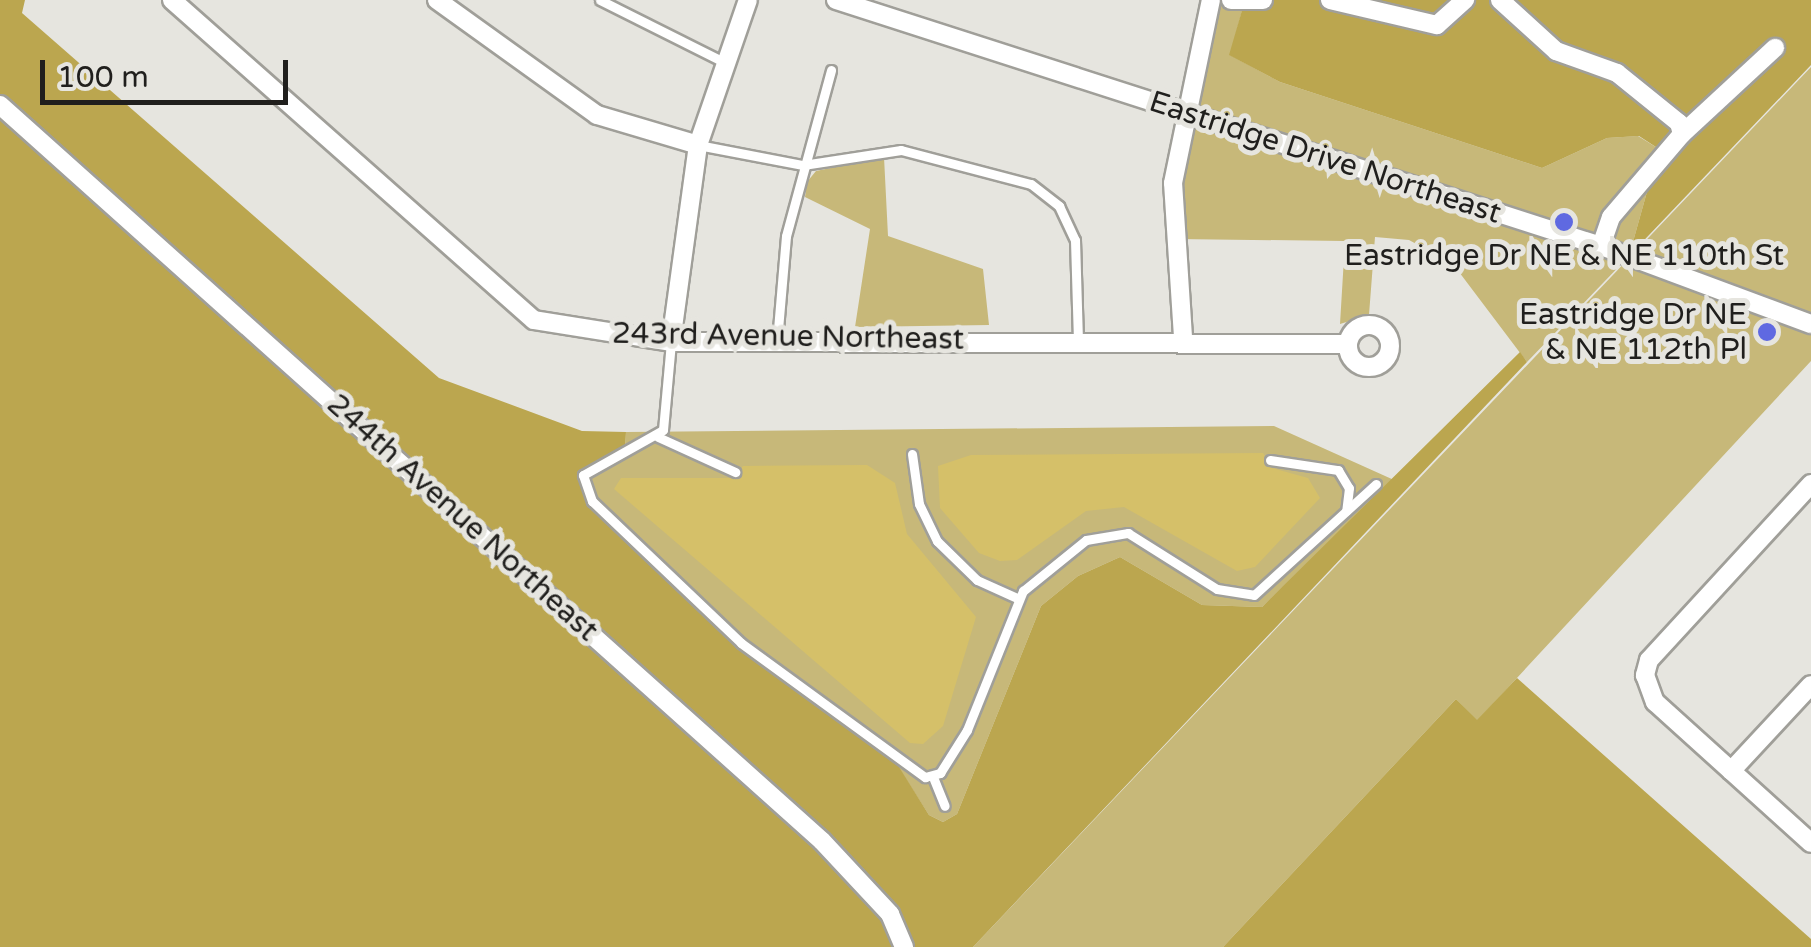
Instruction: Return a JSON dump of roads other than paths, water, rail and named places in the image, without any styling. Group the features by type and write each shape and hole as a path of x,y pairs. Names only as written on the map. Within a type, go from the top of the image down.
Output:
{"street":[{"name":"243rd Avenue Northeast","path":"172,0 516,312 583,333 671,342 1183,337 1348,344"},
{"path":"437,0 597,115 698,145"},
{"path":"671,342 698,145 748,0"},
{"name":"Eastridge Drive Northeast","path":"836,0 1056,76 1184,109 1601,246 1811,324"},
{"path":"1183,337 1174,182 1184,109 1211,0"},
{"path":"1231,0 1262,0"},
{"path":"1330,0 1438,25 1465,0"},
{"path":"1501,1 1556,51 1644,92 1682,134"},
{"path":"1601,246 1611,218 1682,134 1775,48"},
{"name":"244th Avenue Northeast","path":"0,105 822,840 890,914 904,947"},
{"path":"1810,485 1648,660 1655,702 1811,843"},
{"path":"1730,772 1811,685"}],"lane":[{"path":"600,0 724,62"},
{"path":"777,341 802,165 831,70"},
{"path":"698,145 802,165 901,150 1047,194 1075,240 1078,339"},
{"path":"658,437 671,342"},
{"path":"735,472 658,437 591,467 583,475 592,501 742,643 903,766 933,777 945,806"},
{"path":"912,454 918,504 937,541 978,580 1020,599"},
{"path":"1270,460 1338,470 1349,488 1346,513"},
{"path":"933,777 967,730 1020,599 1086,540 1110,532 1144,539 1217,589 1254,595 1376,484"}],"place":[{"name":"Eastridge Dr NE & NE 110th St","path":"1564,222"},
{"name":"Eastridge Dr NE & NE 112th Pl","path":"1767,332"}]}
